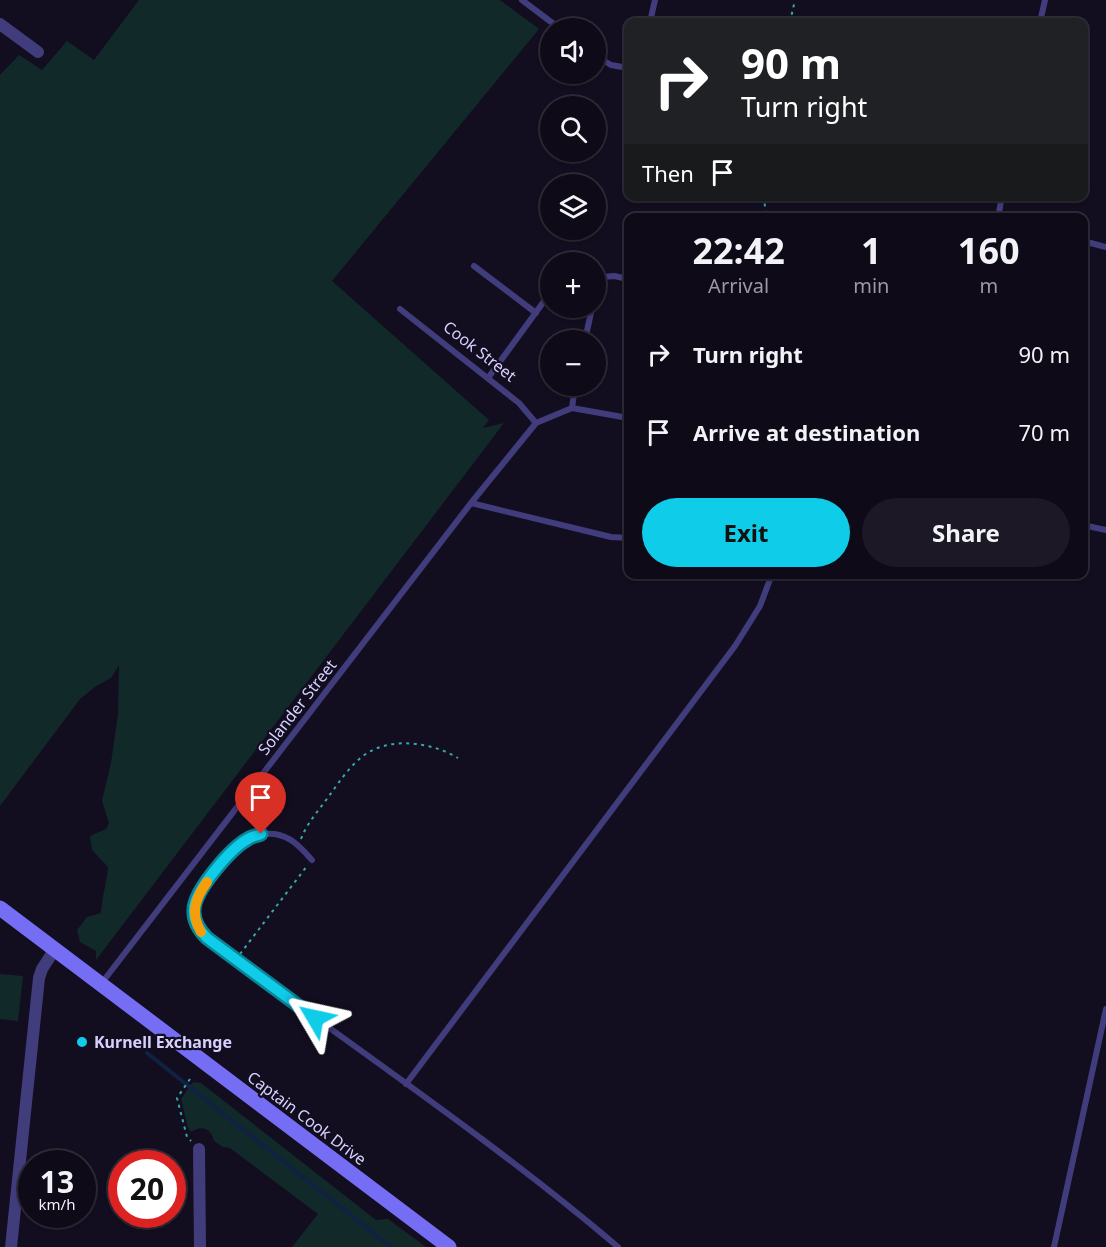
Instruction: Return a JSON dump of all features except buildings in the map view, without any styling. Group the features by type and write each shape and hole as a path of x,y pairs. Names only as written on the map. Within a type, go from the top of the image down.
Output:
{"main road":[{"name":"Captain Cook Drive","path":"0,908 449,1247"}],"street":[{"path":"0,24 38,52"},
{"path":"11,1247 39,978 55,949"},
{"path":"199,1149 200,1247"}],"lane":[{"path":"522,0 546,18"},
{"path":"651,18 655,0"},
{"path":"1041,18 1045,0"},
{"path":"606,62 624,67"},
{"path":"1088,242 1106,247"},
{"path":"474,266 536,313"},
{"path":"606,275 624,278"},
{"path":"488,378 540,307"},
{"name":"Cook Street","path":"400,309 519,403 536,423"},
{"path":"574,396 573,408 624,417"},
{"name":"Solander Street","path":"100,985 471,503 536,423 573,408"},
{"path":"471,503 611,537 624,538"},
{"path":"1088,526 1106,530"},
{"path":"406,1084 735,646 760,606 770,579"},
{"path":"312,860 298,844 276,834 261,834 249,838 237,846 220,865 198,897 194,907 195,919 200,931 580,1215 618,1247"},
{"path":"1054,1247 1106,1009"}],"path":[{"path":"791,18 795,0"},
{"path":"298,844 305,828 338,784 357,761 369,752 380,747 411,744 433,747 458,758"},
{"path":"240,963 239,955 312,860"},
{"path":"190,1079 177,1098 187,1137 199,1149"}],"green space":[{"path":"139,0 500,0 539,29 332,281 489,420 483,428 504,423 96,960 96,951 80,942 77,930 87,917 101,913 107,878 108,867 92,850 90,836 106,829 109,823 102,801 111,763 118,714 119,665 111,678 80,699 0,806 0,75 19,55 42,70 67,41 94,60"},
{"path":"0,974 23,976 18,1021 0,1019"},
{"path":"193,1082 201,1083 376,1220 388,1219 426,1247 292,1247 318,1214 230,1148 223,1147 214,1141 211,1133 206,1129 191,1132 181,1099"}],"waterway":[{"path":"147,1053 391,1247"}],"slow traffic":[{"path":"201,932 195,919 194,907 207,882"}],"place":[{"name":"Kurnell Exchange","path":"82,1042"}],"route":[{"path":"261,834 237,846 220,865 198,897 194,907 195,919 200,931 207,938 315,1018"}]}
